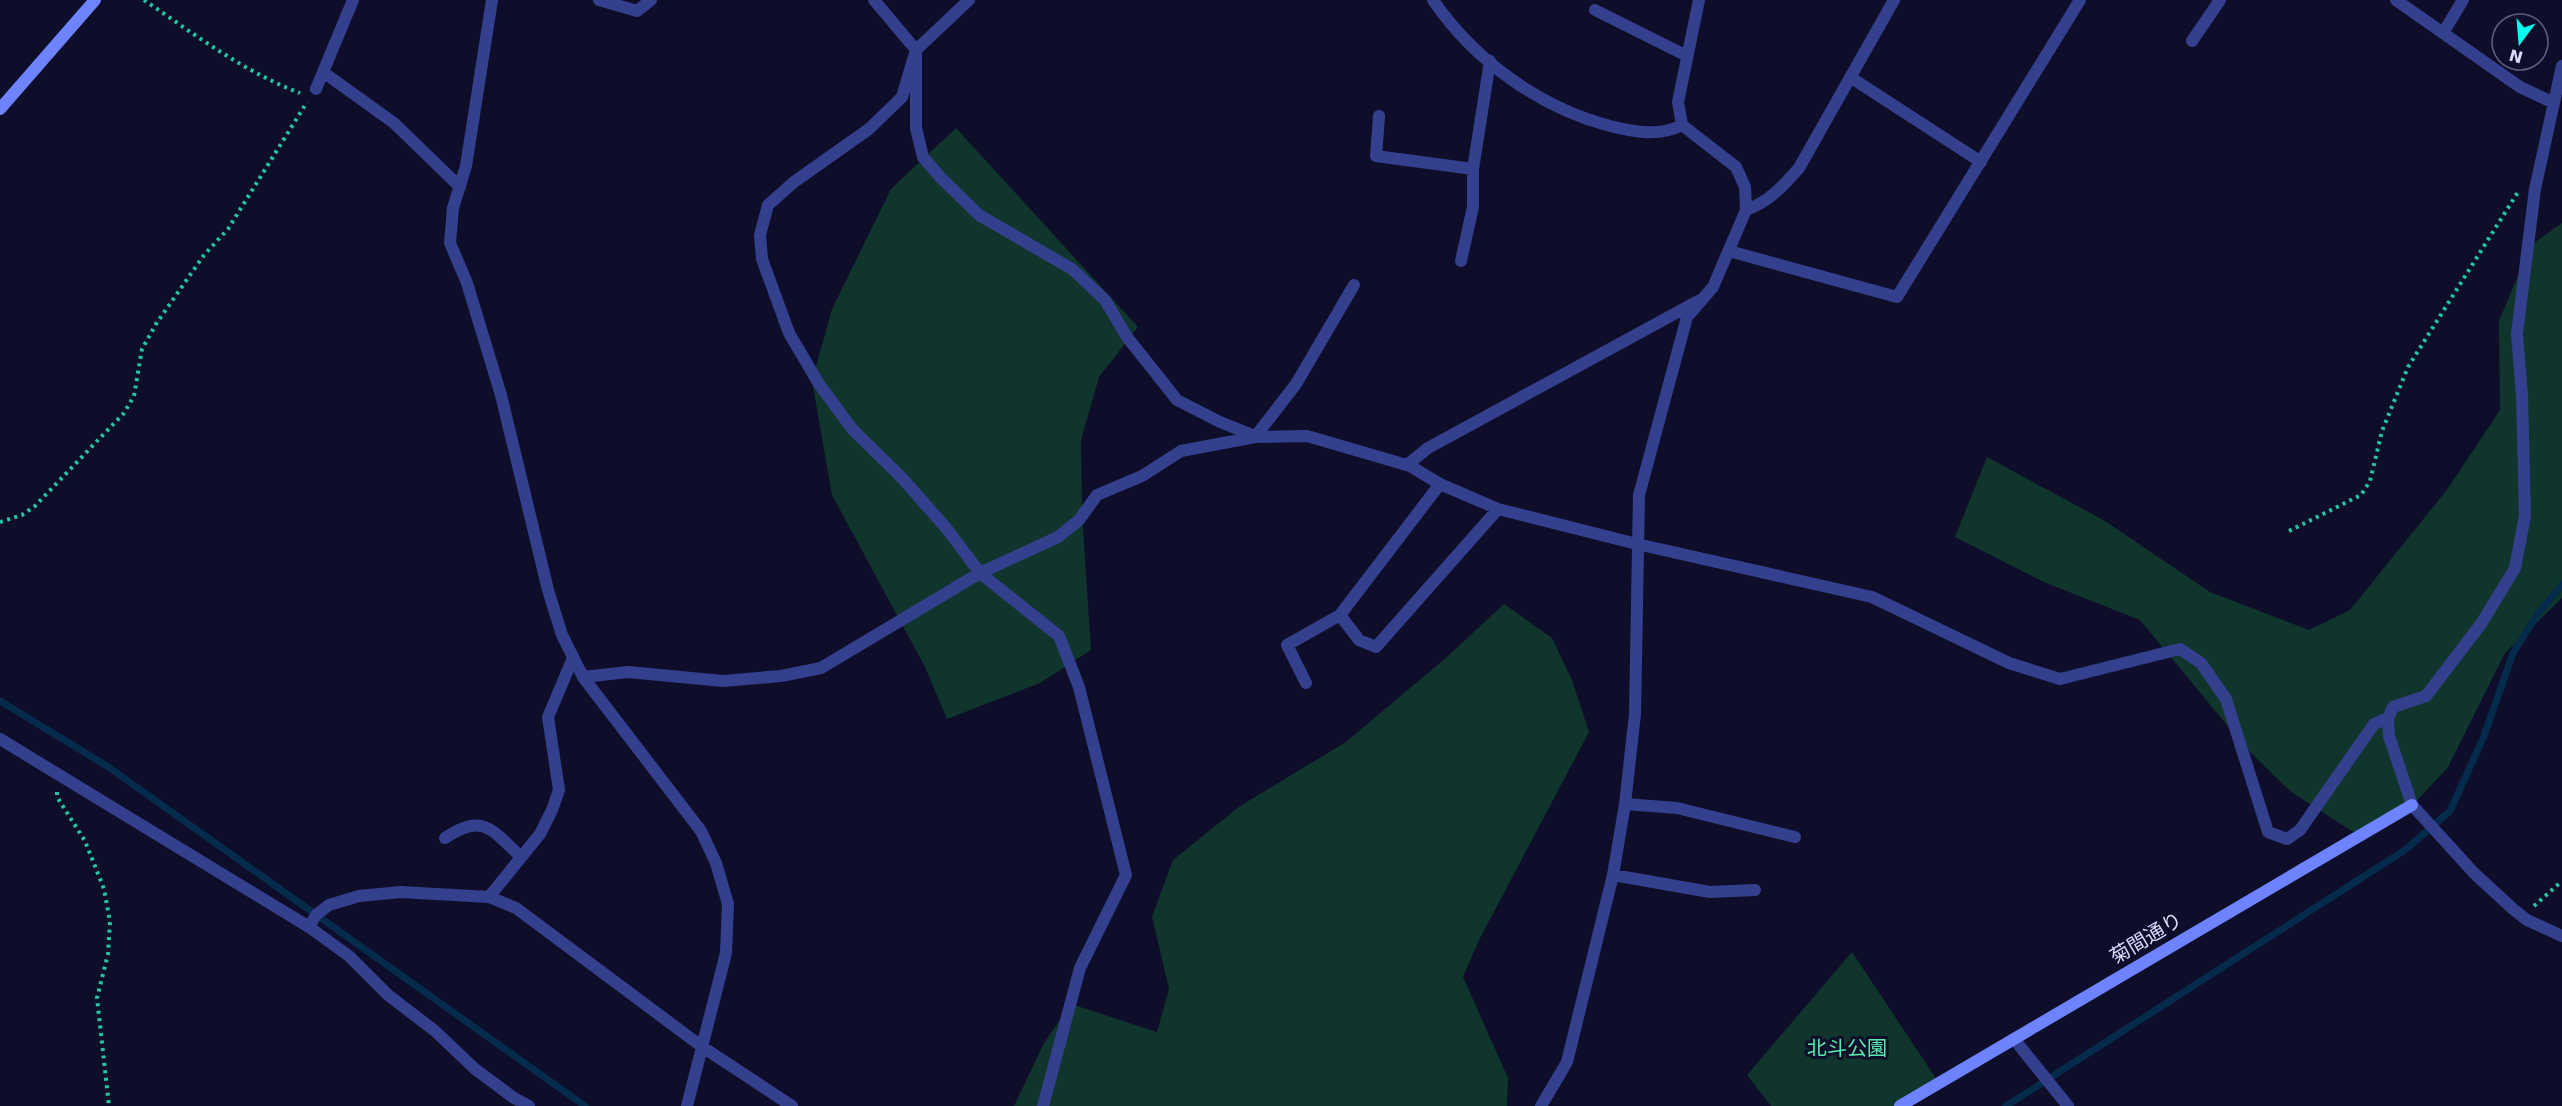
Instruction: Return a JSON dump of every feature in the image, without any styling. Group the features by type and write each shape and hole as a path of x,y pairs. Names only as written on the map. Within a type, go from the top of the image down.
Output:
{"street":[{"path":"0,109 95,0"},
{"path":"315,89 353,0"},
{"path":"492,0 482,75 460,188 453,208 450,243 467,282 494,373 548,590 562,635 583,677 701,831 716,863 728,904 726,953 687,1106"},
{"path":"599,0 637,11 651,0"},
{"path":"874,0 916,50 916,128 923,157 940,177 979,215 1072,269 1104,300 1127,336 1177,400 1220,422 1255,436"},
{"path":"969,0 916,50 902,97 869,129 794,182 768,205 760,235 762,259 789,333 819,384 853,430 917,495 980,573 1059,636 1079,687 1126,875 1080,968 1043,1106"},
{"path":"1433,0 1454,30 1506,76 1543,100 1579,117 1638,133 1672,130 1682,124"},
{"path":"1541,1106 1567,1062 1613,875 1625,804 1635,714 1639,495 1687,317 1713,287 1746,210 1745,187 1736,167 1682,124 1678,102 1699,0"},
{"path":"1746,210 1761,205 1799,168 1894,0"},
{"path":"1729,251 1897,297 2080,0"},
{"path":"2192,41 2220,0"},
{"path":"2396,0 2520,87 2554,103"},
{"path":"2443,33 2463,0"},
{"path":"1595,10 1687,56"},
{"path":"1461,261 1473,207 1473,169 1490,61"},
{"path":"2562,66 2535,189 2517,334 2523,417 2525,516 2515,568 2481,624 2445,674 2426,696 2393,706 2388,718 2389,736 2412,804 2474,873 2522,916 2562,936"},
{"path":"323,72 394,123 460,188"},
{"path":"1850,77 1981,162"},
{"path":"1379,116 1376,156 1473,169"},
{"path":"1255,436 1296,384 1354,285"},
{"path":"1407,465 1428,448 1704,298"},
{"path":"583,677 628,672 723,681 780,676 821,668 980,573 1058,537 1078,520 1097,495 1142,476 1181,451 1255,436 1307,436 1407,465 1440,484 1498,509 1637,544 1872,597 2009,663 2060,679 2180,648 2201,663 2226,699 2268,832 2287,839 2300,830 2374,724 2388,718"},
{"path":"1306,683 1287,645 1340,615 1440,484"},
{"path":"1340,615 1359,640 1376,647 1498,509"},
{"path":"489,897 540,834 559,790 548,717 573,658"},
{"path":"0,739 309,927 349,956 388,995 435,1031 475,1069 514,1098 529,1106"},
{"path":"1625,804 1677,808 1795,837"},
{"name":"菊間通り","path":"1900,1106 2412,804"},
{"path":"445,838 463,825 480,825 495,833 521,857"},
{"path":"1613,875 1710,892 1755,890"},
{"path":"309,927 316,915 329,904 359,896 401,892 489,897 516,908 701,1046 792,1106"},
{"path":"2014,1039 2068,1106"}],"path":[{"path":"144,0 275,84 300,93 315,89"},
{"path":"0,522 22,515 35,506 124,413 134,396 142,349 156,324 204,255 228,229 315,89"},
{"path":"2289,531 2361,495 2370,481 2382,431 2408,367 2517,193 2540,166"},
{"path":"56,773 57,797 85,841 104,889 110,922 108,954 97,998 109,1106"},
{"path":"2522,916 2562,881"}],"green space":[{"path":"956,128 1138,327 1099,377 1081,440 1082,513 1091,650 1040,683 947,719 925,667 832,495 812,381 832,309 891,189"},
{"path":"2562,223 2562,598 2505,653 2448,767 2402,817 2361,837 2290,791 2245,747 2140,620 2046,583 1955,537 1987,457 2105,521 2210,592 2309,630 2350,610 2446,491 2500,410 2499,321 2531,245"},
{"path":"1504,604 1552,638 1572,680 1589,732 1479,940 1463,977 1508,1078 1507,1106 1014,1106 1044,1043 1071,1004 1157,1032 1169,989 1152,917 1173,860 1240,806 1346,742 1448,656"},
{"name":"北斗公園","path":"1852,952 1939,1083 1900,1106 1771,1106 1747,1075"}],"waterway":[{"path":"2006,1106 2405,850 2450,811 2484,736 2513,653 2539,612 2562,585"},
{"path":"0,701 107,766 585,1106"}]}
